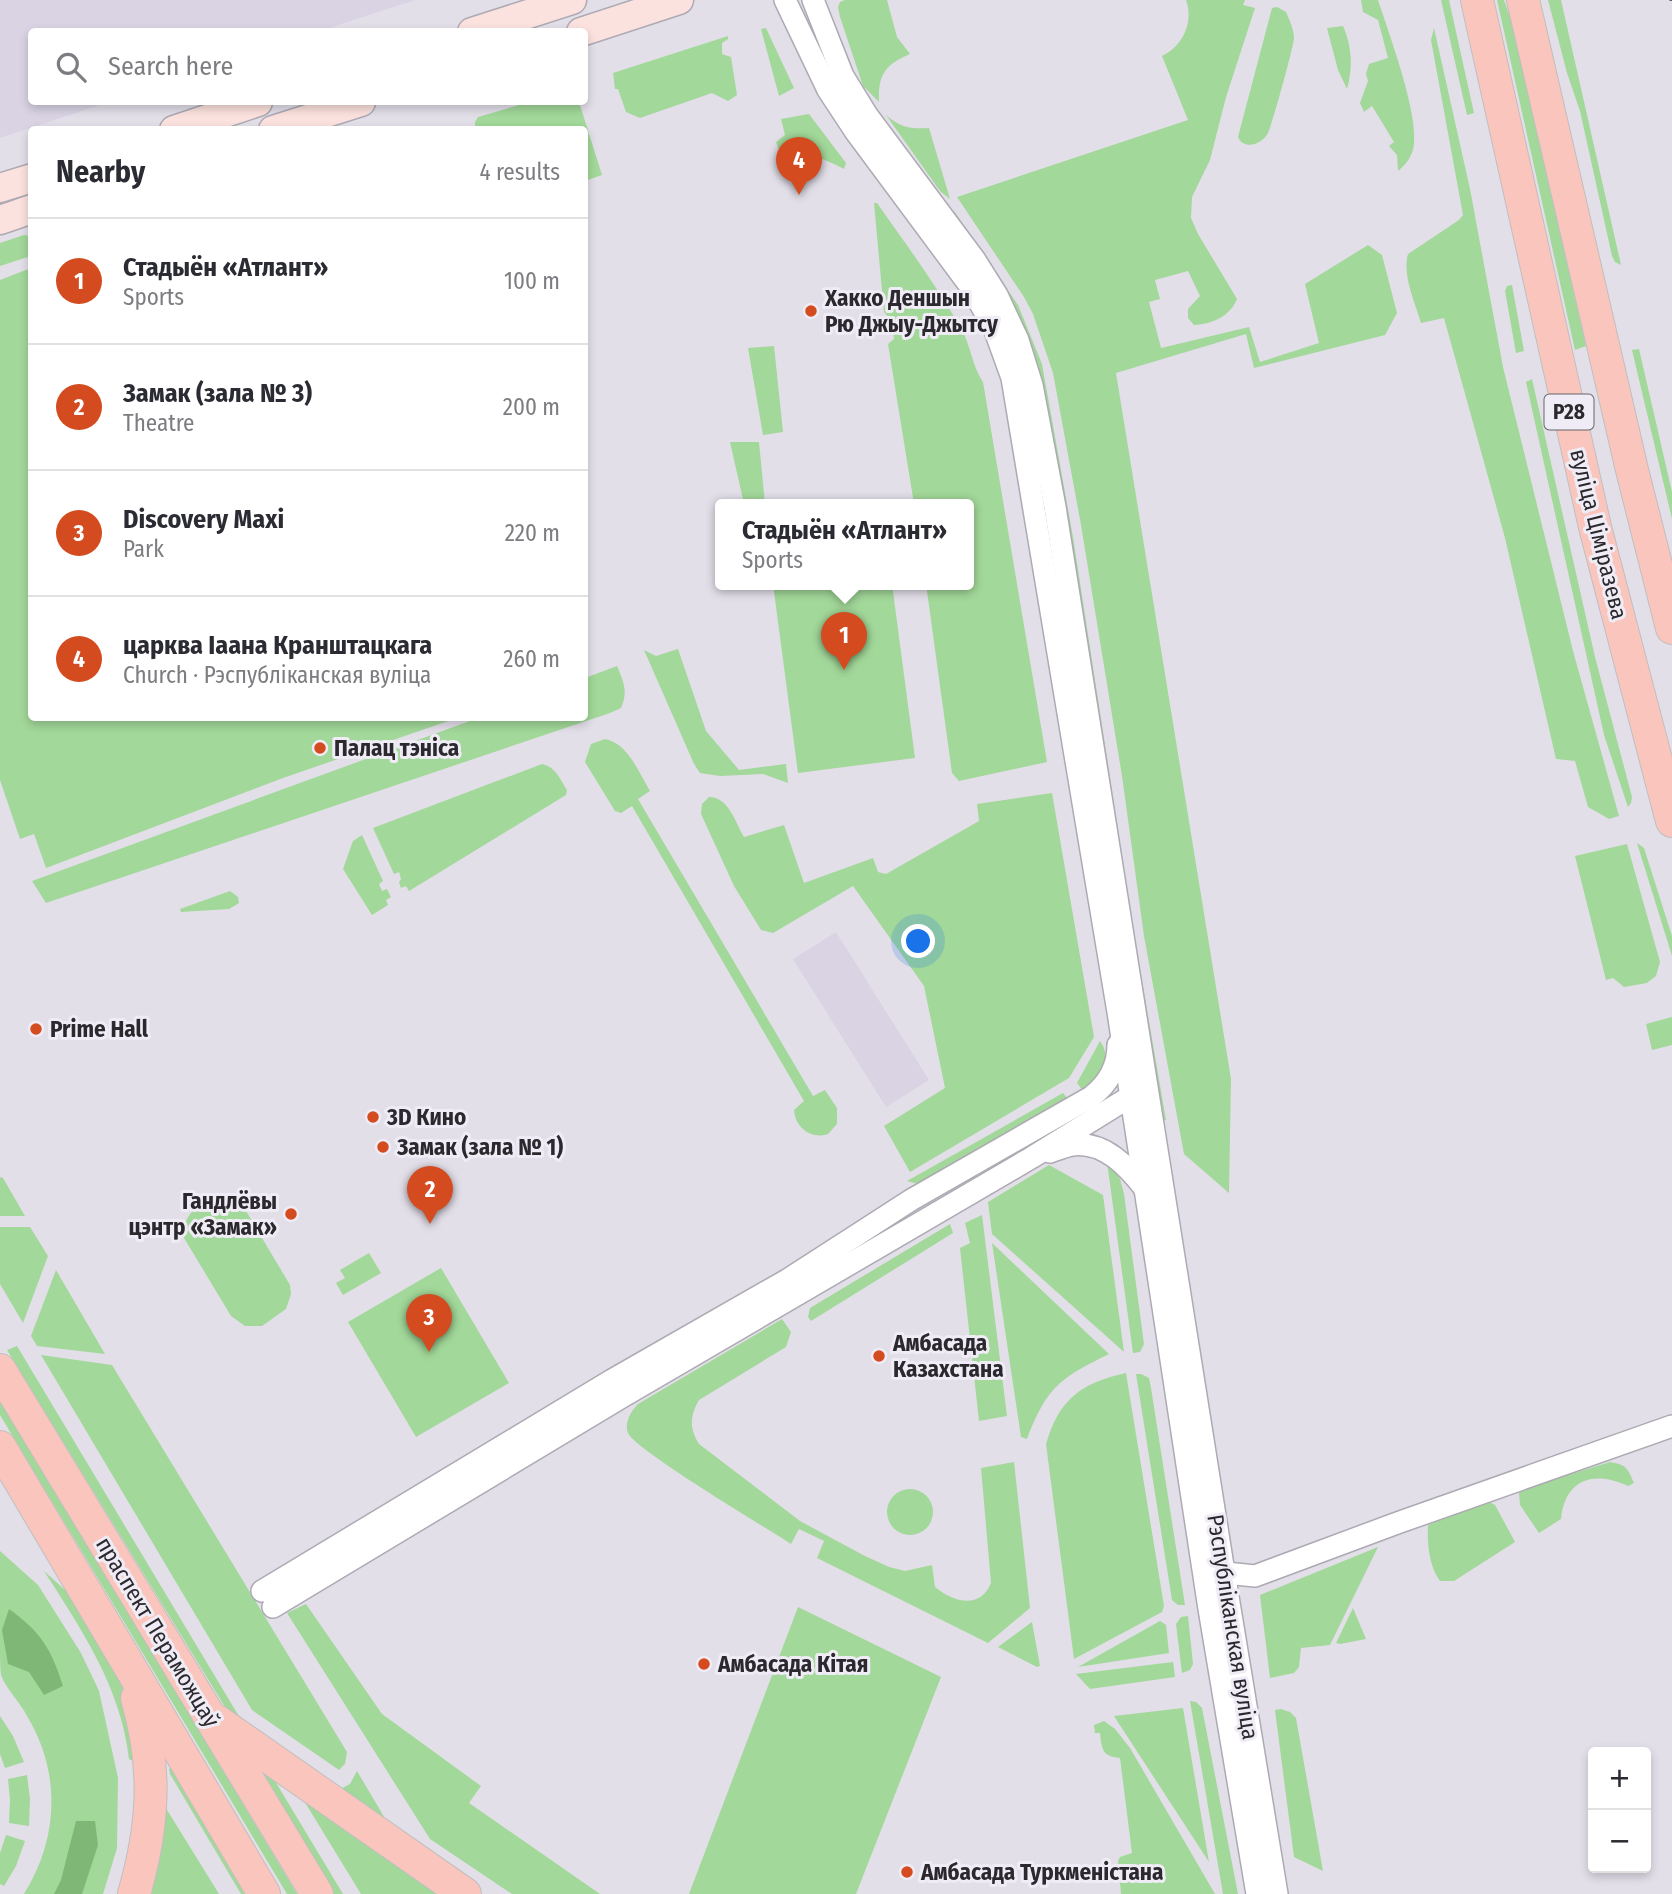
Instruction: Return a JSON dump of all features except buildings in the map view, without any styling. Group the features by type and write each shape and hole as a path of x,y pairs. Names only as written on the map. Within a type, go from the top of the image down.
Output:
{"main road":[{"path":"484,28 572,0"},
{"path":"588,30 679,0"},
{"name":"вуліца Ціміразева","path":"1477,0 1595,527 1672,821"},
{"name":"вуліца Ціміразева","path":"1523,0 1643,517 1672,628"},
{"path":"186,126 249,105"},
{"path":"286,126 352,105"},
{"path":"0,188 28,179"},
{"path":"0,220 28,210"},
{"path":"1585,480 1632,470"},
{"path":"1595,527 1643,517"},
{"name":"праспект Пераможцаў","path":"0,1370 317,1894"},
{"name":"праспект Пераможцаў","path":"0,1447 264,1894"},
{"path":"127,1662 144,1723 152,1772 147,1839 134,1894"},
{"path":"208,1715 465,1894"}],"street":[{"path":"785,0 861,123 970,286 993,328 1012,378 1118,1012 1136,1089"},
{"path":"813,0 838,87"},
{"path":"861,123 975,260 997,295 1017,340 1032,385 1055,506 1136,1089 1147,1191 1209,1609 1257,1894"},
{"path":"1118,1012 1118,1052 1115,1067 1100,1090 1062,1115 911,1200 787,1280 612,1380 267,1599 622,1397 1031,1158 1136,1089"},
{"path":"1100,1090 1136,1089"},
{"name":"Рэспубліканская вуліца","path":"1136,1089 1226,1573 1277,1894"},
{"path":"1031,1158 1072,1145 1088,1146 1112,1154 1147,1191"},
{"path":"1226,1573 1255,1576 1672,1426"}],"shaded area":[{"path":"0,0 415,0 329,28 28,28 28,105 100,105 36,126 28,126 28,129 0,138"},
{"path":"836,932 929,1080 886,1107 793,959"}],"green space":[{"path":"887,0 897,37 910,54 894,62 885,72 880,84 879,102 863,86 840,17 838,7 840,2"},
{"path":"1186,0 1245,0 1243,5 1255,8 1226,97 1210,160 1192,197 1191,218 1198,234 1237,299 1230,310 1220,318 1194,325 1188,318 1188,309 1200,296 1188,271 1155,280 1160,299 1149,302 1161,348 1249,327 1260,362 1319,343 1305,284 1368,245 1382,255 1397,313 1385,335 1254,368 1246,334 1116,373 1231,1079 1229,1193 1184,1154 1144,936 1122,776 1053,373 1033,314 1024,297 957,197 1188,120 1162,56 1176,46 1185,32 1189,17"},
{"path":"1361,0 1378,0 1412,112 1413,148 1409,159 1398,171 1397,155 1389,146 1394,142 1372,106 1364,112 1360,103 1368,81 1366,74 1369,64 1388,58 1378,20 1363,12"},
{"path":"1441,0 1449,0 1474,113 1467,115"},
{"path":"1497,0 1504,0 1512,23 1586,346 1575,350"},
{"path":"1548,0 1561,0 1621,265 1615,262 1612,256 1580,111"},
{"path":"1277,7 1286,12 1289,18 1294,35 1293,44 1268,133 1257,143 1244,144 1238,137 1272,8"},
{"path":"1343,26 1351,57 1347,89 1338,70 1327,28"},
{"path":"766,28 794,88 779,96 761,29"},
{"path":"1434,28 1470,189 1503,367 1573,651 1619,816 1609,819 1588,807 1575,761 1556,759 1505,538 1444,318 1421,323 1408,280 1408,254 1463,215 1431,40"},
{"path":"728,36 722,43 722,54 731,57 737,95 728,101 712,93 640,118 626,112 618,89 615,89 613,73"},
{"path":"520,105 580,105 587,126 475,126 478,117"},
{"path":"809,114 846,163 844,169 813,155 779,150 776,142 785,135 781,119"},
{"path":"886,115 906,127 929,128 950,199 940,191"},
{"path":"588,131 602,175 588,180"},
{"path":"874,203 877,203 951,312 964,335 983,382 1047,762 959,781 952,773 927,590 974,590 974,499 913,499 888,344 894,339 892,321 884,312"},
{"path":"954,211 1018,305 1042,364 1073,537 1135,940 1166,1120 1159,1121 1038,368 1015,307 950,215"},
{"path":"28,236 28,257 0,266 0,243"},
{"path":"28,269 28,721 448,721 283,778 46,868 34,834 20,839 0,780 0,280"},
{"path":"1512,285 1524,351 1516,353 1505,291 1507,286"},
{"path":"774,346 783,432 763,435 748,348"},
{"path":"1639,349 1672,492 1672,519 1632,350"},
{"path":"1532,379 1595,657 1632,797 1628,807 1604,735 1526,382"},
{"path":"730,442 759,442 765,499 743,499"},
{"path":"774,590 893,590 915,758 798,773"},
{"path":"678,649 706,731 739,770 786,764 788,783 763,774 720,776 700,773 644,650 656,656"},
{"path":"617,666 625,692 621,708 588,720 588,677"},
{"path":"470,721 586,721 46,903 32,881"},
{"path":"605,739 620,746 637,768 650,791 638,799 813,1096 825,1090 837,1108 837,1124 828,1134 810,1134 797,1122 794,1110 804,1101 632,806 621,813 615,811 585,762 591,744"},
{"path":"542,764 557,774 567,790 566,795 409,891 406,886 401,888 399,872 394,874 373,828"},
{"path":"1052,793 1094,1037 1069,1078 910,1172 884,1126 945,1088 924,986 853,886 773,933 761,930 734,886 701,814 702,804 709,797 722,801 731,811 744,837 784,825 804,883 873,858 878,872 886,874 979,821 977,804"},
{"path":"362,835 383,881 379,884 382,891 387,889 391,897 386,900 388,905 372,915 343,869 353,841"},
{"path":"1637,843 1644,848 1672,936 1672,956"},
{"path":"1627,844 1660,962 1656,976 1647,983 1624,987 1613,978 1606,980 1575,856"},
{"path":"230,891 238,897 239,903 229,909 181,912 180,909"},
{"path":"1672,1017 1672,1045 1652,1050 1646,1024"},
{"path":"1100,1041 1105,1055 1102,1068 1094,1081 1083,1091 1077,1083"},
{"path":"1063,1093 1068,1099 918,1184 907,1181"},
{"path":"1107,1162 1120,1179 1124,1194 1144,1344 1140,1352 1133,1353"},
{"path":"1049,1165 1103,1195 1124,1352 992,1234 988,1202"},
{"path":"0,1177 3,1178 25,1216 0,1216"},
{"path":"221,1196 237,1200 243,1206 290,1285 291,1294 286,1309 262,1326 245,1326 231,1316 184,1238 186,1222 194,1210 206,1201"},
{"path":"982,1215 1007,1416 979,1421 960,1248 970,1243 965,1223"},
{"path":"950,1224 953,1233 811,1321 808,1317 810,1308"},
{"path":"0,1227 30,1227 48,1256 23,1323 0,1284"},
{"path":"992,1243 1109,1354 1078,1370 1057,1386 1041,1407 1027,1439 1021,1437"},
{"path":"369,1253 381,1273 343,1295 336,1283 345,1278 340,1270"},
{"path":"441,1268 509,1383 416,1437 348,1322"},
{"path":"56,1270 105,1354 37,1346 31,1336"},
{"path":"782,1319 791,1332 786,1347 699,1400 692,1422 699,1444 800,1521 889,1567 905,1571 932,1565 935,1587 966,1601 980,1597 991,1583 981,1468 1014,1462 1030,1608 988,1643 817,1558 824,1541 799,1529 791,1544 676,1471 628,1433 629,1417 638,1404"},
{"path":"17,1346 249,1733 228,1712 7,1350"},
{"path":"41,1355 112,1365 347,1752 345,1764 339,1770 252,1710"},
{"path":"1126,1373 1164,1606 1162,1612 1074,1659 1046,1444 1058,1415 1074,1395 1096,1382"},
{"path":"1136,1374 1149,1378 1185,1605 1178,1605 1172,1600"},
{"path":"0,1399 297,1894 287,1894 0,1415"},
{"path":"1610,1462 1626,1468 1634,1483 1628,1486 1604,1479 1583,1482 1568,1495 1561,1519 1539,1533 1520,1505 1519,1493 1526,1488"},
{"path":"910,1489 926,1496 933,1512 926,1528 910,1535 894,1528 887,1512 894,1496"},
{"path":"1487,1501 1495,1505 1515,1542 1454,1581 1440,1581 1430,1554 1428,1525"},
{"path":"1378,1547 1330,1645 1301,1648 1299,1667 1294,1673 1270,1678 1260,1595"},
{"path":"0,1551 38,1585 81,1653 99,1691 118,1778 117,1848 103,1894 24,1894 36,1873 44,1850 49,1828 50,1782 38,1737 1,1675"},
{"path":"44,1571 74,1598 122,1686 131,1711 139,1764 129,1759 118,1708 98,1660"},
{"path":"306,1604 382,1714 481,1786 469,1803 600,1894 512,1894 430,1839 287,1613"},
{"path":"798,1607 941,1677 856,1894 689,1894"},
{"path":"1353,1608 1366,1639 1336,1643"},
{"path":"9,1609 29,1625 43,1642 63,1686 44,1695 29,1672 8,1664 2,1630"},
{"path":"1188,1616 1193,1664 1190,1670 1182,1673 1176,1624 1181,1617"},
{"path":"1160,1621 1166,1625 1169,1653 1078,1667"},
{"path":"1032,1622 1040,1666 1037,1667 998,1647"},
{"path":"1173,1662 1175,1677 1090,1689 1076,1674"},
{"path":"1190,1701 1196,1702 1202,1708 1238,1894 1223,1894"},
{"path":"1183,1708 1209,1862 1114,1716"},
{"path":"1281,1709 1296,1718 1323,1871 1294,1857 1275,1710"},
{"path":"0,1716 13,1736 24,1762 5,1768 0,1754"},
{"path":"1104,1721 1115,1729 1130,1748 1215,1894 1121,1894 1118,1861 1120,1857 1132,1853 1120,1758 1106,1754 1102,1748 1100,1733 1095,1733 1094,1725"},
{"path":"174,1766 251,1894 241,1894 170,1774 169,1769"},
{"path":"257,1768 275,1781 343,1894 333,1894"},
{"path":"357,1771 393,1832 337,1791 350,1784"},
{"path":"27,1775 29,1826 9,1823 8,1779"},
{"path":"298,1791 443,1894 361,1894"},
{"path":"164,1805 219,1894 148,1894"},
{"path":"76,1821 95,1821 98,1845 82,1894 54,1894 61,1880"},
{"path":"6,1835 25,1841 16,1866 4,1886 0,1884 0,1853"}],"place":[{"name":"царква Іаана Кранштацкага","path":"799,195"},
{"name":"Хакко Деншын Рю Джыу-Джытсу","path":"811,311"},
{"name":"Стадыён «Атлант»","path":"844,670"},
{"name":"Палац тэніса","path":"320,748"},
{"name":"Prime Hall","path":"36,1029"},
{"name":"3D Кино","path":"373,1117"},
{"name":"Замак (зала № 1)","path":"383,1147"},
{"name":"Гандлёвы цэнтр «Замак»","path":"291,1214"},
{"name":"Замак (зала № 3)","path":"430,1224"},
{"name":"Discovery Maxi","path":"429,1352"},
{"name":"Амбасада Казахстана","path":"879,1356"},
{"name":"Амбасада Кітая","path":"704,1664"},
{"name":"Амбасада Туркменістана","path":"907,1872"}]}
